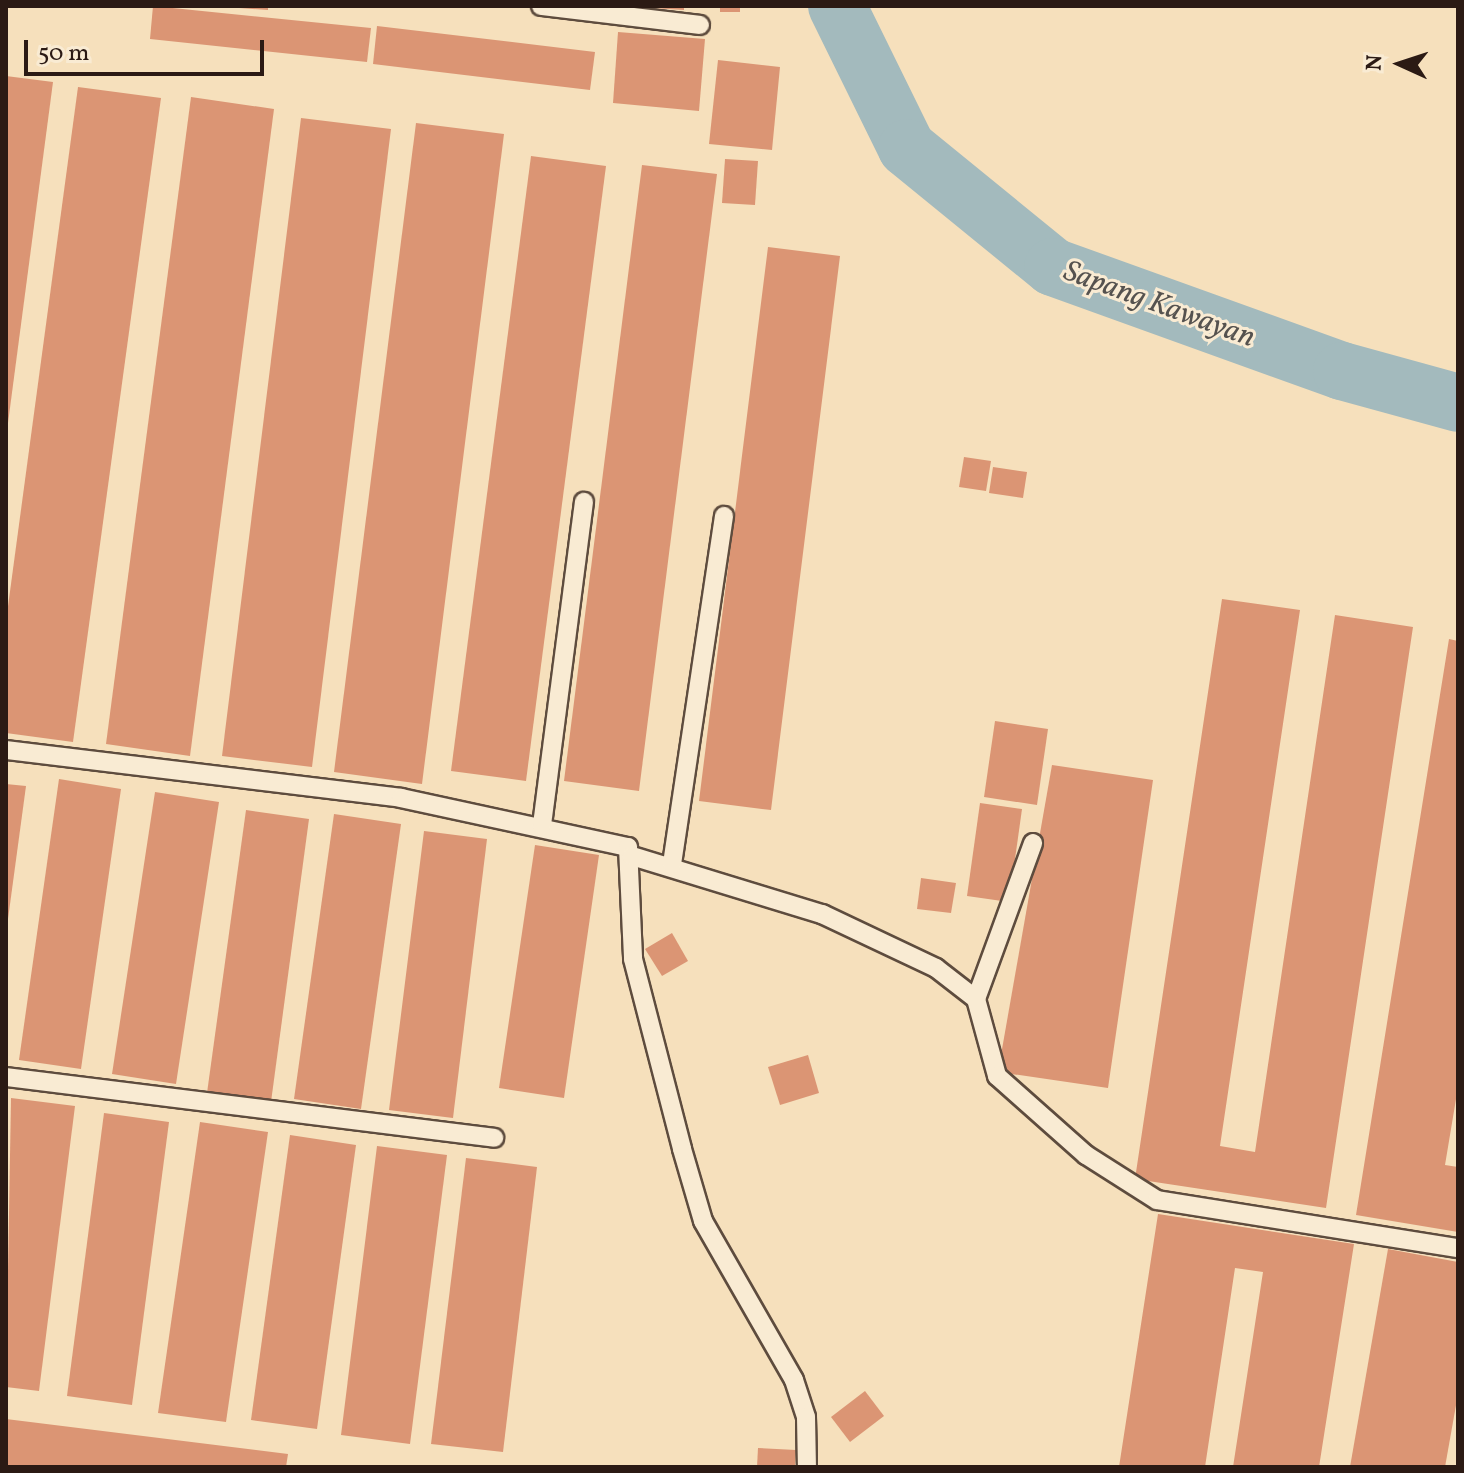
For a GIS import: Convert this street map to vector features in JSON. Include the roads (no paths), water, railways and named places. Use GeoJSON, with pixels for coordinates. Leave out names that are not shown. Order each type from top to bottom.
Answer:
{"type":"FeatureCollection","features":[{"type":"Feature","properties":{"kind":"lane"},"geometry":{"type":"LineString","coordinates":[[541,6],[700,25]]}},
{"type":"Feature","properties":{"kind":"lane"},"geometry":{"type":"LineString","coordinates":[[542,825],[584,502]]}},
{"type":"Feature","properties":{"kind":"lane"},"geometry":{"type":"LineString","coordinates":[[672,864],[724,516]]}},
{"type":"Feature","properties":{"kind":"lane"},"geometry":{"type":"LineString","coordinates":[[6,750],[401,798],[620,841],[632,856],[633,959],[703,1221],[794,1380],[806,1417],[807,1467]]}},
{"type":"Feature","properties":{"kind":"lane"},"geometry":{"type":"LineString","coordinates":[[1033,843],[976,999],[997,1076],[1086,1155],[1157,1200],[1458,1248]]}},
{"type":"Feature","properties":{"kind":"lane"},"geometry":{"type":"LineString","coordinates":[[632,856],[672,864],[898,946],[976,999]]}},
{"type":"Feature","properties":{"kind":"lane"},"geometry":{"type":"LineString","coordinates":[[6,1077],[494,1138]]}},
{"type":"Feature","properties":{"kind":"waterway","name":"Sapang Kawayan"},"geometry":{"type":"LineString","coordinates":[[837,6],[907,148],[1053,267],[1342,371],[1458,403]]}}]}
